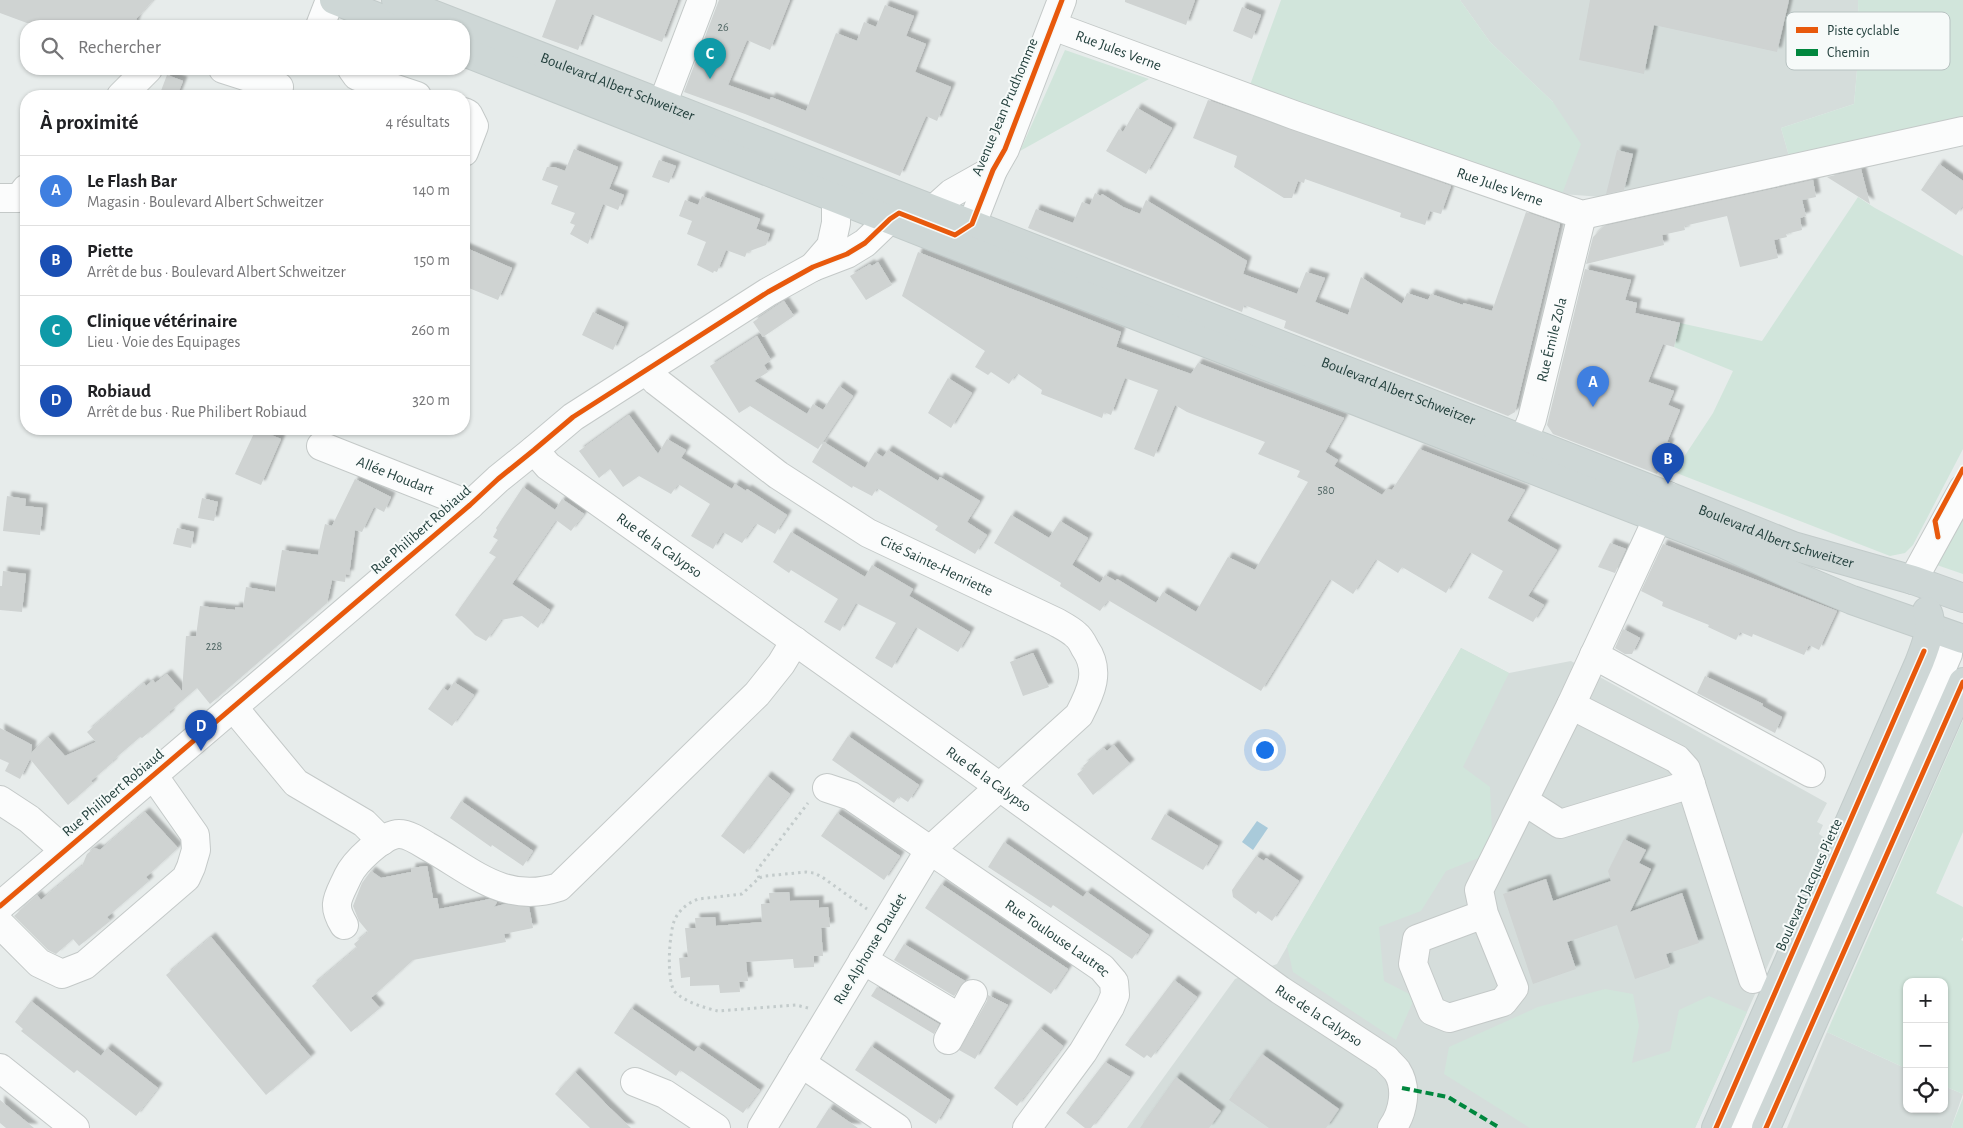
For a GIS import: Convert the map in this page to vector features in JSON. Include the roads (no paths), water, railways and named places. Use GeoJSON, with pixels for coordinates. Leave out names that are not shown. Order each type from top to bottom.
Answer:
{"type":"FeatureCollection","features":[{"type":"Feature","properties":{"kind":"main road"},"geometry":{"type":"LineString","coordinates":[[334,0],[385,20]]}},
{"type":"Feature","properties":{"kind":"main road","name":"Boulevard Albert Schweitzer"},"geometry":{"type":"LineString","coordinates":[[396,0],[441,20]]}},
{"type":"Feature","properties":{"kind":"main road","name":"Boulevard Albert Schweitzer"},"geometry":{"type":"LineString","coordinates":[[470,33],[658,116]]}},
{"type":"Feature","properties":{"kind":"main road","name":"Boulevard Albert Schweitzer"},"geometry":{"type":"LineString","coordinates":[[470,54],[658,116],[840,186],[934,210],[972,224],[1519,452]]}},
{"type":"Feature","properties":{"kind":"main road","name":"Boulevard Albert Schweitzer"},"geometry":{"type":"LineString","coordinates":[[840,186],[889,212],[1663,507],[1793,546],[1921,603],[1956,647]]}},
{"type":"Feature","properties":{"kind":"main road","name":"Boulevard Albert Schweitzer"},"geometry":{"type":"LineString","coordinates":[[1663,507],[1752,556],[1779,560],[1921,603],[1963,598]]}},
{"type":"Feature","properties":{"kind":"main road"},"geometry":{"type":"LineString","coordinates":[[1921,603],[1963,615]]}},
{"type":"Feature","properties":{"kind":"main road"},"geometry":{"type":"LineString","coordinates":[[1921,603],[1938,618],[1963,625]]}},
{"type":"Feature","properties":{"kind":"main road","name":"Boulevard Jacques Piette"},"geometry":{"type":"LineString","coordinates":[[1716,1128],[1924,651],[1921,603]]}},
{"type":"Feature","properties":{"kind":"main road"},"geometry":{"type":"LineString","coordinates":[[1766,1128],[1963,682]]}},
{"type":"Feature","properties":{"kind":"street"},"geometry":{"type":"LineString","coordinates":[[322,20],[330,0]]}},
{"type":"Feature","properties":{"kind":"street"},"geometry":{"type":"LineString","coordinates":[[658,116],[702,0]]}},
{"type":"Feature","properties":{"kind":"street","name":"Avenue Jean Prudhomme"},"geometry":{"type":"LineString","coordinates":[[972,224],[992,170],[1005,149],[1062,0]]}},
{"type":"Feature","properties":{"kind":"street","name":"Rue Jules Verne"},"geometry":{"type":"LineString","coordinates":[[1053,26],[1294,115],[1582,215]]}},
{"type":"Feature","properties":{"kind":"street"},"geometry":{"type":"LineString","coordinates":[[127,90],[142,75]]}},
{"type":"Feature","properties":{"kind":"street"},"geometry":{"type":"LineString","coordinates":[[246,75],[280,84]]}},
{"type":"Feature","properties":{"kind":"street"},"geometry":{"type":"LineString","coordinates":[[356,75],[399,90]]}},
{"type":"Feature","properties":{"kind":"street"},"geometry":{"type":"LineString","coordinates":[[470,118],[474,126],[470,136]]}},
{"type":"Feature","properties":{"kind":"street"},"geometry":{"type":"LineString","coordinates":[[1582,215],[1963,131]]}},
{"type":"Feature","properties":{"kind":"street","name":"Avenue Jean Prudhomme"},"geometry":{"type":"LineString","coordinates":[[934,210],[952,193],[992,170]]}},
{"type":"Feature","properties":{"kind":"street","name":"Rue Philibert Robiaud"},"geometry":{"type":"LineString","coordinates":[[813,267],[831,246],[836,224],[840,186]]}},
{"type":"Feature","properties":{"kind":"street"},"geometry":{"type":"LineString","coordinates":[[0,198],[20,197]]}},
{"type":"Feature","properties":{"kind":"street"},"geometry":{"type":"LineString","coordinates":[[889,212],[923,219],[934,210]]}},
{"type":"Feature","properties":{"kind":"street"},"geometry":{"type":"LineString","coordinates":[[889,212],[899,213],[955,235],[972,224]]}},
{"type":"Feature","properties":{"kind":"street","name":"Rue Philibert Robiaud"},"geometry":{"type":"LineString","coordinates":[[0,906],[470,505],[498,479],[573,417],[768,292],[813,267],[847,254],[865,243],[889,212]]}},
{"type":"Feature","properties":{"kind":"street","name":"Rue Émile Zola"},"geometry":{"type":"LineString","coordinates":[[1519,452],[1532,418],[1582,215]]}},
{"type":"Feature","properties":{"kind":"street","name":"Cité Sainte-Henriette"},"geometry":{"type":"LineString","coordinates":[[646,370],[656,381],[778,475],[868,533],[1056,622],[1077,635],[1088,652],[1093,666],[1094,680],[1089,696],[1079,714],[1037,755],[998,786]]}},
{"type":"Feature","properties":{"kind":"street","name":"Allée Houdart"},"geometry":{"type":"LineString","coordinates":[[321,446],[470,505]]}},
{"type":"Feature","properties":{"kind":"street","name":"Rue de la Calypso"},"geometry":{"type":"LineString","coordinates":[[534,450],[548,466],[998,786],[1280,990],[1386,1060],[1398,1072],[1403,1103],[1398,1120],[1392,1128]]}},
{"type":"Feature","properties":{"kind":"street"},"geometry":{"type":"LineString","coordinates":[[1921,603],[1963,489]]}},
{"type":"Feature","properties":{"kind":"street"},"geometry":{"type":"LineString","coordinates":[[1484,914],[1478,890],[1572,705],[1663,507]]}},
{"type":"Feature","properties":{"kind":"street"},"geometry":{"type":"LineString","coordinates":[[344,925],[338,916],[336,904],[352,869],[360,859],[382,841],[389,836],[400,834],[413,838],[473,876],[500,888],[523,893],[544,892],[559,887],[757,694],[781,664],[795,642]]}},
{"type":"Feature","properties":{"kind":"street"},"geometry":{"type":"LineString","coordinates":[[1741,1128],[1956,647]]}},
{"type":"Feature","properties":{"kind":"street"},"geometry":{"type":"LineString","coordinates":[[1594,655],[1811,773]]}},
{"type":"Feature","properties":{"kind":"street"},"geometry":{"type":"LineString","coordinates":[[1572,705],[1677,759],[1686,769],[1753,979]]}},
{"type":"Feature","properties":{"kind":"street"},"geometry":{"type":"LineString","coordinates":[[233,707],[296,782],[364,822],[382,841]]}},
{"type":"Feature","properties":{"kind":"street"},"geometry":{"type":"LineString","coordinates":[[0,924],[39,963],[62,974],[86,965],[186,878],[196,850],[195,835],[153,775]]}},
{"type":"Feature","properties":{"kind":"street"},"geometry":{"type":"LineString","coordinates":[[1524,801],[1560,824],[1691,784]]}},
{"type":"Feature","properties":{"kind":"street","name":"Rue Alphonse Daudet"},"geometry":{"type":"LineString","coordinates":[[762,1128],[929,851],[998,786]]}},
{"type":"Feature","properties":{"kind":"street","name":"Rue Toulouse Lautrec"},"geometry":{"type":"LineString","coordinates":[[827,788],[851,796],[1102,968],[1114,982],[1114,995],[1110,1007],[1083,1052],[1026,1128]]}},
{"type":"Feature","properties":{"kind":"street"},"geometry":{"type":"LineString","coordinates":[[0,800],[29,819],[64,850]]}},
{"type":"Feature","properties":{"kind":"street"},"geometry":{"type":"LineString","coordinates":[[863,960],[954,1029],[973,994]]}},
{"type":"Feature","properties":{"kind":"street"},"geometry":{"type":"LineString","coordinates":[[801,1063],[896,1128]]}},
{"type":"Feature","properties":{"kind":"street"},"geometry":{"type":"LineString","coordinates":[[0,1068],[75,1128]]}},
{"type":"Feature","properties":{"kind":"street"},"geometry":{"type":"LineString","coordinates":[[635,1082],[665,1094],[716,1128]]}},
{"type":"Feature","properties":{"kind":"water"},"geometry":{"type":"Polygon","coordinates":[[[1257,821],[1268,828],[1253,850],[1242,842],[1257,821]]]}},
{"type":"Feature","properties":{"kind":"place","name":"Clinique vétérinaire"},"geometry":{"type":"Point","coordinates":[710,79]}},
{"type":"Feature","properties":{"kind":"place","name":"Le Flash Bar"},"geometry":{"type":"Point","coordinates":[1593,407]}},
{"type":"Feature","properties":{"kind":"place","name":"Piette"},"geometry":{"type":"Point","coordinates":[1668,484]}},
{"type":"Feature","properties":{"kind":"place","name":"Robiaud"},"geometry":{"type":"Point","coordinates":[201,751]}}]}
